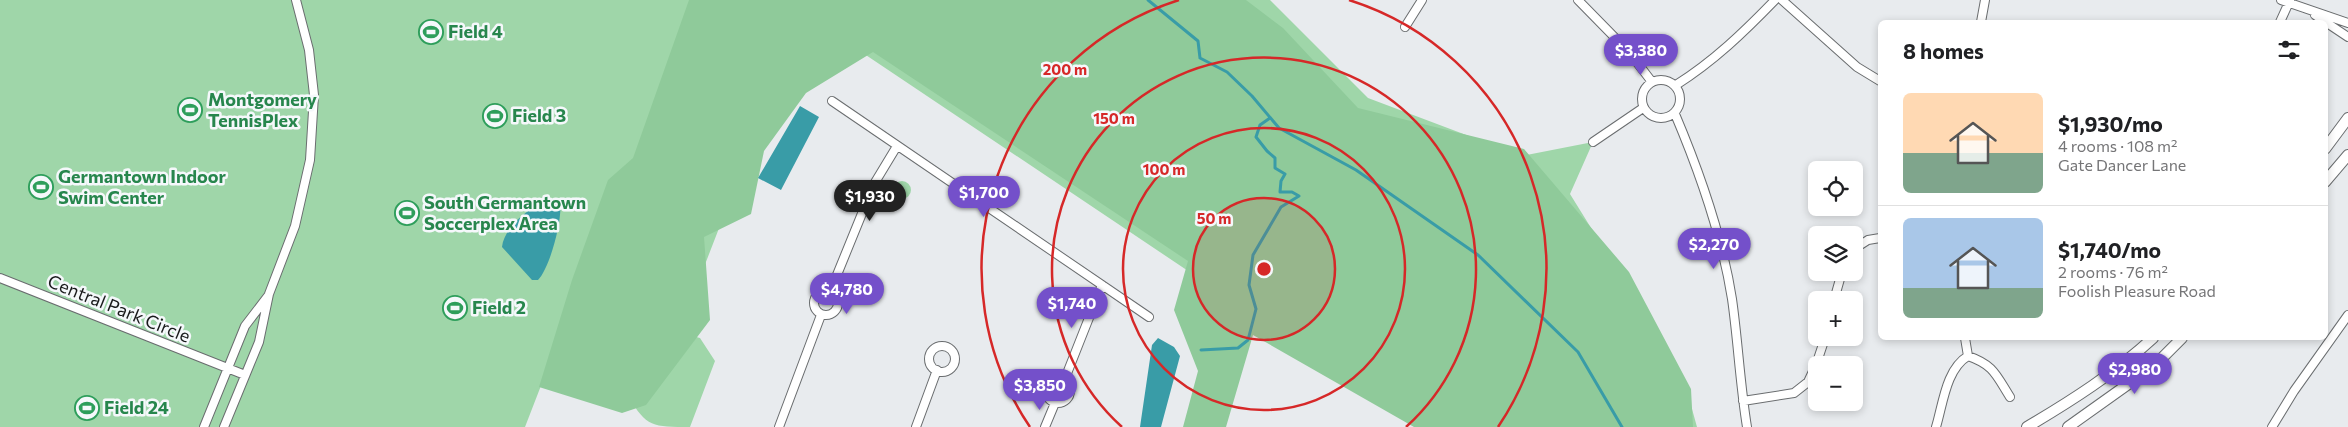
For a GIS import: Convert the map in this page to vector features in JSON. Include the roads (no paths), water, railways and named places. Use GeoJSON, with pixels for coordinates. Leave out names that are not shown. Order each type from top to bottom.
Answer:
{"type":"FeatureCollection","features":[{"type":"Feature","properties":{"kind":"main road"},"geometry":{"type":"LineString","coordinates":[[2328,145],[2348,118]]}},
{"type":"Feature","properties":{"kind":"main road"},"geometry":{"type":"LineString","coordinates":[[2328,178],[2348,155]]}},
{"type":"Feature","properties":{"kind":"main road"},"geometry":{"type":"LineString","coordinates":[[2027,427],[2071,401],[2133,356],[2151,340]]}},
{"type":"Feature","properties":{"kind":"main road"},"geometry":{"type":"LineString","coordinates":[[2068,427],[2155,365],[2180,340]]}},
{"type":"Feature","properties":{"kind":"street"},"geometry":{"type":"LineString","coordinates":[[224,427],[259,342],[269,294],[295,226],[303,195],[313,131],[314,95],[309,50],[296,0]]}},
{"type":"Feature","properties":{"kind":"street"},"geometry":{"type":"LineString","coordinates":[[1405,27],[1422,0]]}},
{"type":"Feature","properties":{"kind":"street"},"geometry":{"type":"LineString","coordinates":[[1578,0],[1629,52],[1652,82]]}},
{"type":"Feature","properties":{"kind":"street"},"geometry":{"type":"LineString","coordinates":[[1676,85],[1711,62],[1775,0]]}},
{"type":"Feature","properties":{"kind":"street"},"geometry":{"type":"LineString","coordinates":[[1782,0],[1857,67],[1878,81]]}},
{"type":"Feature","properties":{"kind":"street"},"geometry":{"type":"LineString","coordinates":[[1981,20],[1985,0]]}},
{"type":"Feature","properties":{"kind":"street"},"geometry":{"type":"LineString","coordinates":[[2281,0],[2290,1],[2348,23]]}},
{"type":"Feature","properties":{"kind":"street"},"geometry":{"type":"LineString","coordinates":[[2281,20],[2290,1]]}},
{"type":"Feature","properties":{"kind":"street"},"geometry":{"type":"LineString","coordinates":[[2290,1],[2324,20]]}},
{"type":"Feature","properties":{"kind":"street"},"geometry":{"type":"LineString","coordinates":[[2328,23],[2348,37]]}},
{"type":"Feature","properties":{"kind":"street"},"geometry":{"type":"LineString","coordinates":[[1664,79],[1676,85],[1681,94],[1680,105],[1675,114],[1666,118],[1659,118],[1650,115],[1643,108],[1642,95],[1646,86],[1656,80],[1664,79]]}},
{"type":"Feature","properties":{"kind":"street"},"geometry":{"type":"LineString","coordinates":[[832,101],[1149,317]]}},
{"type":"Feature","properties":{"kind":"street"},"geometry":{"type":"LineString","coordinates":[[1593,142],[1643,108]]}},
{"type":"Feature","properties":{"kind":"street"},"geometry":{"type":"LineString","coordinates":[[1675,114],[1701,180],[1721,245],[1732,298],[1747,427]]}},
{"type":"Feature","properties":{"kind":"street"},"geometry":{"type":"LineString","coordinates":[[830,292],[874,184],[897,146]]}},
{"type":"Feature","properties":{"kind":"street"},"geometry":{"type":"LineString","coordinates":[[1863,243],[1868,240],[1878,238]]}},
{"type":"Feature","properties":{"kind":"street","name":"Central Park Circle"},"geometry":{"type":"LineString","coordinates":[[0,278],[245,375]]}},
{"type":"Feature","properties":{"kind":"street"},"geometry":{"type":"LineString","coordinates":[[1064,381],[1102,285]]}},
{"type":"Feature","properties":{"kind":"street"},"geometry":{"type":"LineString","coordinates":[[823,291],[830,292],[839,301],[837,310],[830,315],[821,315],[814,307],[815,297],[823,291]]}},
{"type":"Feature","properties":{"kind":"street"},"geometry":{"type":"LineString","coordinates":[[204,427],[245,326],[269,294]]}},
{"type":"Feature","properties":{"kind":"street"},"geometry":{"type":"LineString","coordinates":[[779,427],[821,315]]}},
{"type":"Feature","properties":{"kind":"street"},"geometry":{"type":"LineString","coordinates":[[2272,427],[2294,391],[2348,315]]}},
{"type":"Feature","properties":{"kind":"street"},"geometry":{"type":"LineString","coordinates":[[1965,340],[1968,356]]}},
{"type":"Feature","properties":{"kind":"street"},"geometry":{"type":"LineString","coordinates":[[1936,427],[1953,370],[1960,360],[1968,356],[1983,361],[1991,368],[2010,397]]}},
{"type":"Feature","properties":{"kind":"street"},"geometry":{"type":"LineString","coordinates":[[916,427],[937,370]]}},
{"type":"Feature","properties":{"kind":"street"},"geometry":{"type":"LineString","coordinates":[[1053,380],[1064,381],[1068,385],[1069,395],[1063,402],[1055,403],[1047,396],[1047,386],[1053,380]]}},
{"type":"Feature","properties":{"kind":"street"},"geometry":{"type":"LineString","coordinates":[[1743,400],[1794,393],[1808,382]]}},
{"type":"Feature","properties":{"kind":"street"},"geometry":{"type":"LineString","coordinates":[[1045,427],[1055,403]]}},
{"type":"Feature","properties":{"kind":"water"},"geometry":{"type":"Polygon","coordinates":[[[800,106],[819,117],[781,190],[758,178],[800,106]]]}},
{"type":"Feature","properties":{"kind":"water"},"geometry":{"type":"Polygon","coordinates":[[[553,199],[560,202],[560,219],[555,242],[543,274],[538,280],[532,280],[502,247],[504,239],[508,231],[521,217],[537,206],[553,199]]]}},
{"type":"Feature","properties":{"kind":"water"},"geometry":{"type":"Polygon","coordinates":[[[1158,338],[1174,347],[1180,356],[1161,427],[1140,427],[1152,345],[1158,338]]]}},
{"type":"Feature","properties":{"kind":"waterway"},"geometry":{"type":"LineString","coordinates":[[1148,0],[1198,41],[1200,58],[1227,72],[1252,96],[1279,128],[1356,170],[1478,255],[1578,352],[1622,427]]}},
{"type":"Feature","properties":{"kind":"waterway"},"geometry":{"type":"LineString","coordinates":[[1201,350],[1238,348],[1248,340],[1256,309],[1249,285],[1253,255],[1281,207],[1299,196],[1292,192],[1280,192],[1281,181],[1285,174],[1275,168],[1275,158],[1256,137],[1260,125],[1270,118]]}},
{"type":"Feature","properties":{"kind":"place","name":"Field 4"},"geometry":{"type":"Point","coordinates":[431,32]}},
{"type":"Feature","properties":{"kind":"place","name":"Montgomery TennisPlex"},"geometry":{"type":"Point","coordinates":[190,110]}},
{"type":"Feature","properties":{"kind":"place","name":"Field 3"},"geometry":{"type":"Point","coordinates":[495,116]}},
{"type":"Feature","properties":{"kind":"place","name":"Germantown Indoor Swim Center"},"geometry":{"type":"Point","coordinates":[41,187]}},
{"type":"Feature","properties":{"kind":"place","name":"South Germantown Soccerplex Area"},"geometry":{"type":"Point","coordinates":[407,213]}},
{"type":"Feature","properties":{"kind":"place","name":"Field 2"},"geometry":{"type":"Point","coordinates":[455,308]}},
{"type":"Feature","properties":{"kind":"place","name":"Field 24"},"geometry":{"type":"Point","coordinates":[87,408]}}]}
